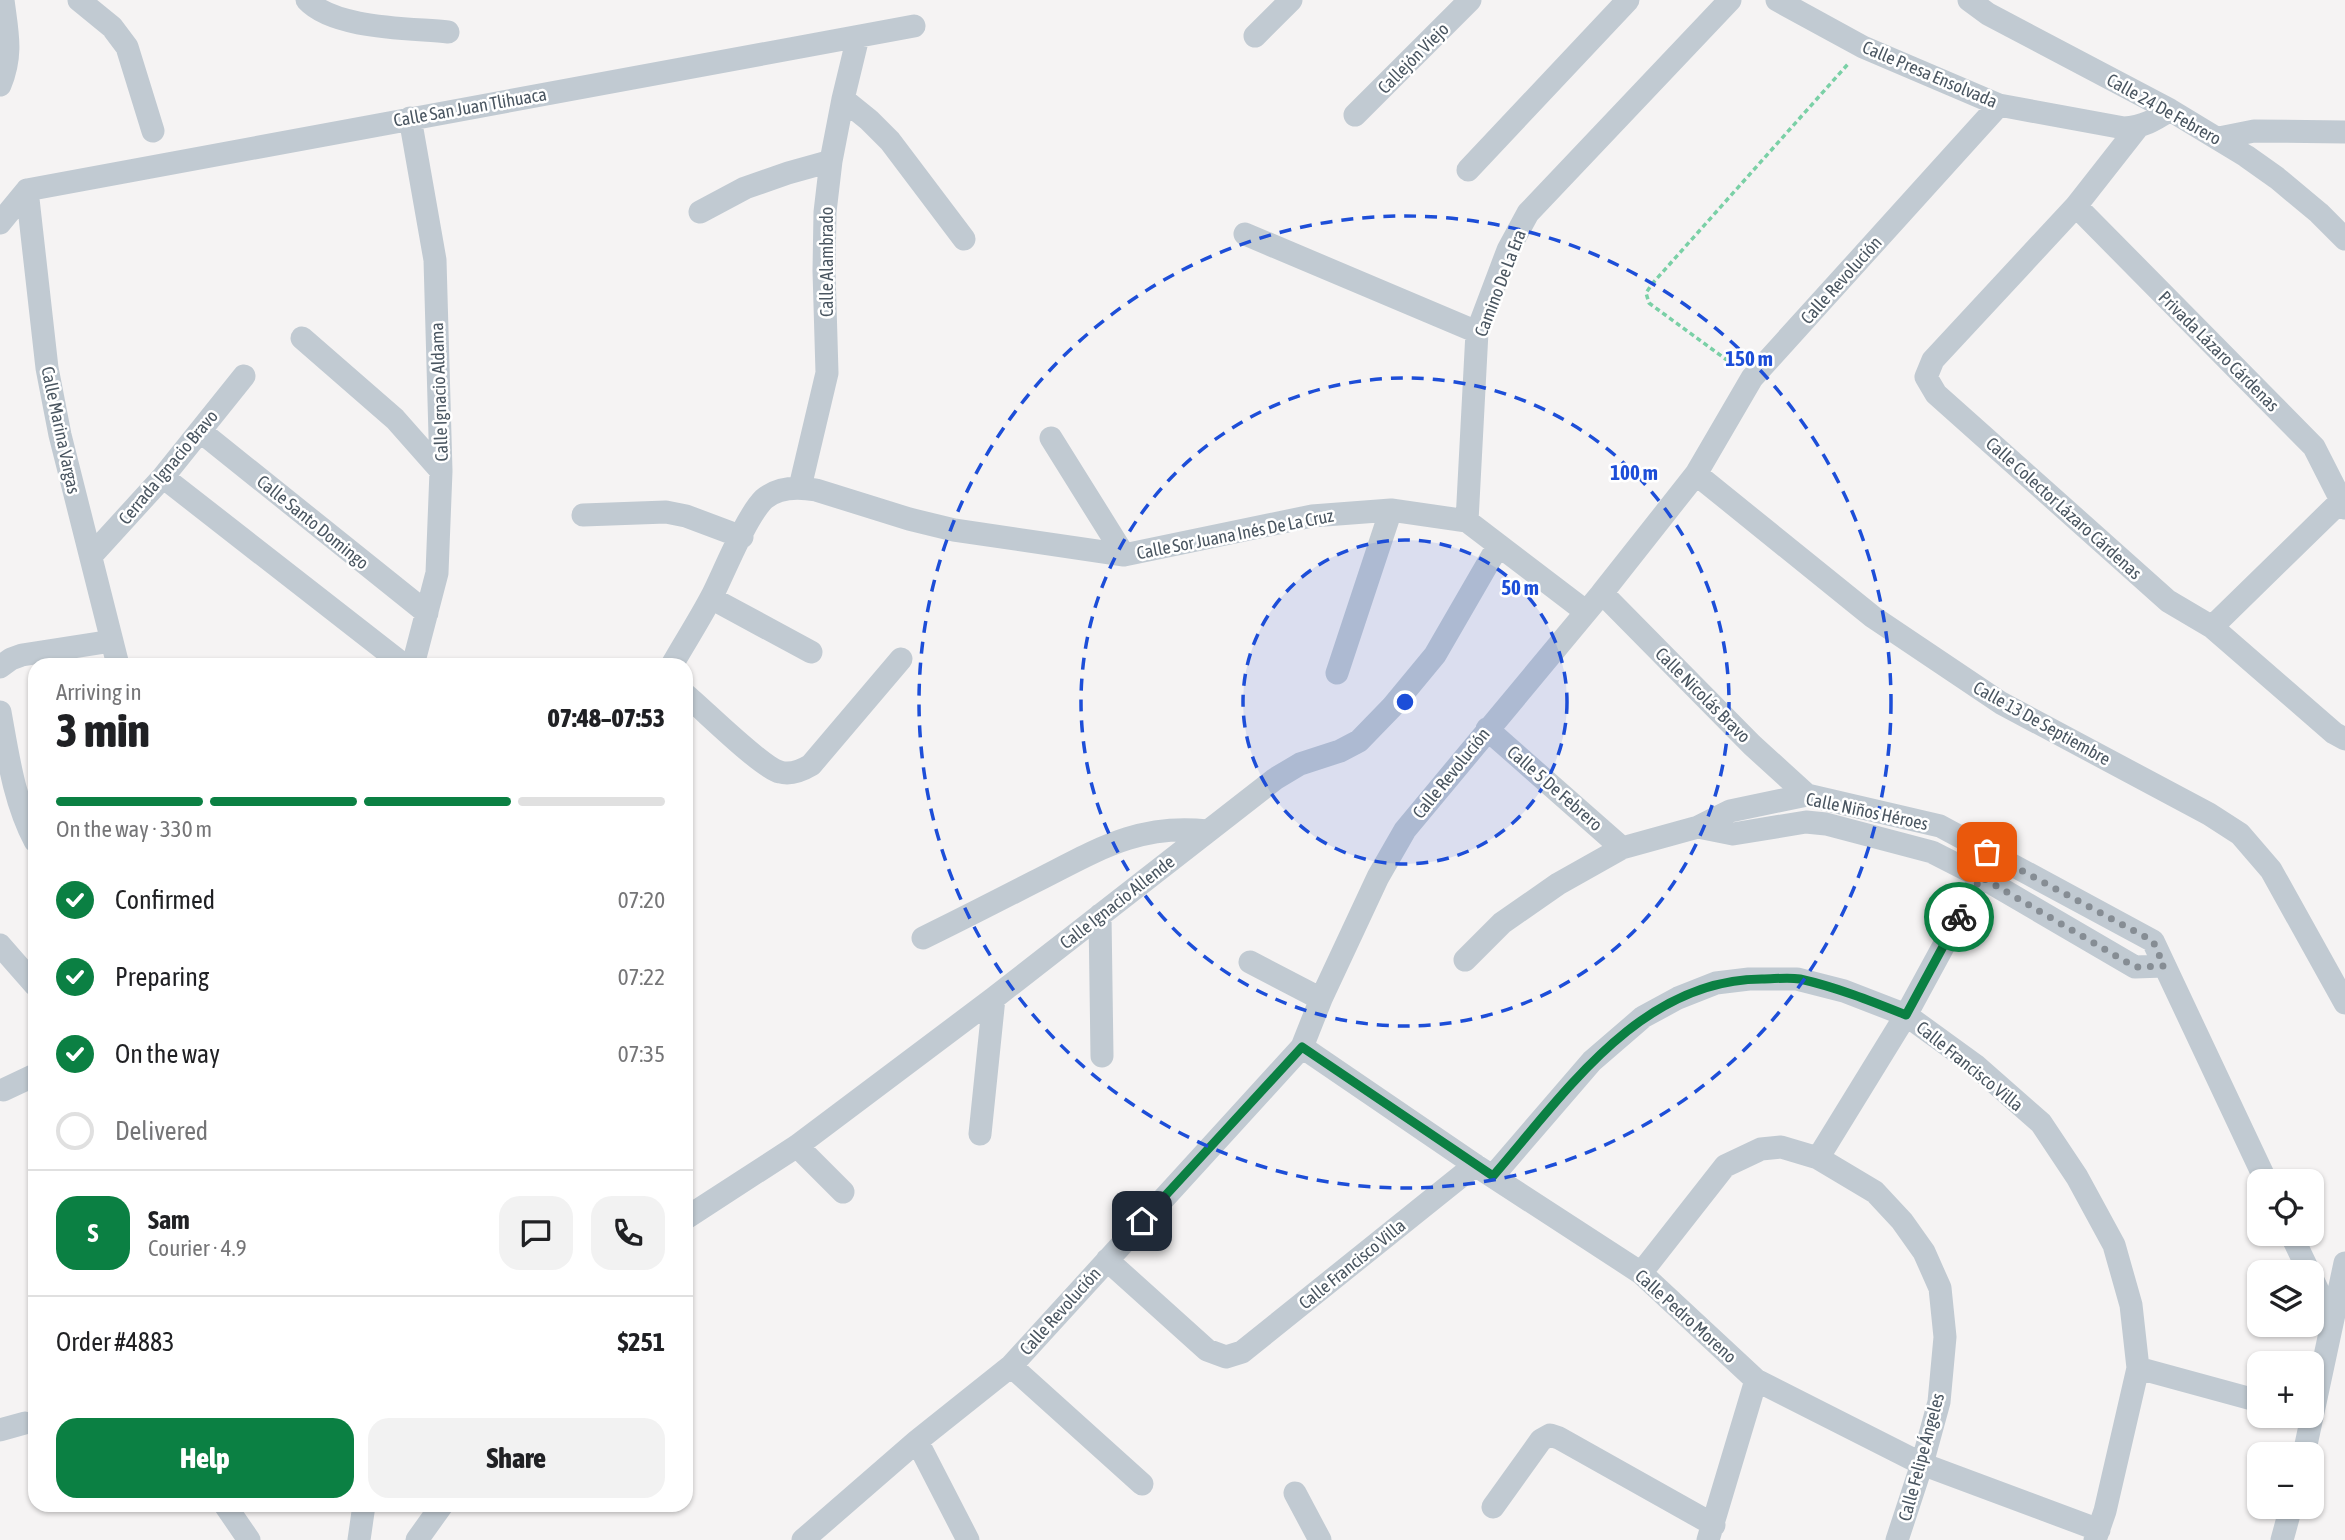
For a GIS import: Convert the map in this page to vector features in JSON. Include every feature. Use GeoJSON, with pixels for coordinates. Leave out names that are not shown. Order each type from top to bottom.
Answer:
{"type":"FeatureCollection","features":[{"type":"Feature","properties":{"kind":"street"},"geometry":{"type":"LineString","coordinates":[[0,86],[7,69],[10,46],[3,0]]}},
{"type":"Feature","properties":{"kind":"street"},"geometry":{"type":"LineString","coordinates":[[79,0],[112,27],[127,47],[153,131]]}},
{"type":"Feature","properties":{"kind":"street"},"geometry":{"type":"LineString","coordinates":[[307,0],[323,13],[344,21],[448,32]]}},
{"type":"Feature","properties":{"kind":"street"},"geometry":{"type":"LineString","coordinates":[[1255,36],[1291,0]]}},
{"type":"Feature","properties":{"kind":"street","name":"Callejón Viejo"},"geometry":{"type":"LineString","coordinates":[[1355,115],[1470,0]]}},
{"type":"Feature","properties":{"kind":"street"},"geometry":{"type":"LineString","coordinates":[[1468,170],[1628,0]]}},
{"type":"Feature","properties":{"kind":"street","name":"Camino De La Era"},"geometry":{"type":"LineString","coordinates":[[1467,521],[1477,332],[1508,250],[1528,213],[1730,0]]}},
{"type":"Feature","properties":{"kind":"street","name":"Calle Presa Ensolvada"},"geometry":{"type":"LineString","coordinates":[[1777,0],[1863,47],[1999,105],[2113,127],[2138,127]]}},
{"type":"Feature","properties":{"kind":"street","name":"Calle 24 De Febrero"},"geometry":{"type":"LineString","coordinates":[[1969,0],[1993,7],[2219,138],[2277,178],[2345,239]]}},
{"type":"Feature","properties":{"kind":"street","name":"Calle San Juan Tlihuaca"},"geometry":{"type":"LineString","coordinates":[[27,190],[914,26]]}},
{"type":"Feature","properties":{"kind":"street","name":"Calle Alambrado"},"geometry":{"type":"LineString","coordinates":[[800,488],[827,373],[825,212],[842,99],[858,37]]}},
{"type":"Feature","properties":{"kind":"street"},"geometry":{"type":"LineString","coordinates":[[842,99],[890,141],[964,239]]}},
{"type":"Feature","properties":{"kind":"street","name":"Calle Revolución"},"geometry":{"type":"LineString","coordinates":[[803,1540],[917,1441],[1011,1366],[1302,1047],[1321,999],[1378,877],[1405,830],[1602,593],[1696,474],[1752,378],[1999,105]]}},
{"type":"Feature","properties":{"kind":"street"},"geometry":{"type":"LineString","coordinates":[[2076,205],[2138,127],[2156,120],[2170,110]]}},
{"type":"Feature","properties":{"kind":"street","name":"Calle Ignacio Aldama"},"geometry":{"type":"LineString","coordinates":[[410,118],[435,260],[441,471],[437,573],[415,658]]}},
{"type":"Feature","properties":{"kind":"street"},"geometry":{"type":"LineString","coordinates":[[2219,138],[2254,131],[2345,132]]}},
{"type":"Feature","properties":{"kind":"street"},"geometry":{"type":"LineString","coordinates":[[700,212],[745,188],[831,161]]}},
{"type":"Feature","properties":{"kind":"street"},"geometry":{"type":"LineString","coordinates":[[0,223],[27,190]]}},
{"type":"Feature","properties":{"kind":"street","name":"Calle Marina Vargas"},"geometry":{"type":"LineString","coordinates":[[27,190],[47,368],[60,435],[116,658]]}},
{"type":"Feature","properties":{"kind":"street","name":"Calle Colector Lázaro Cárdenas"},"geometry":{"type":"LineString","coordinates":[[2076,205],[1933,360],[1926,377],[1936,394],[2168,601],[2211,627]]}},
{"type":"Feature","properties":{"kind":"street","name":"Privada Lázaro Cárdenas"},"geometry":{"type":"LineString","coordinates":[[2076,205],[2314,447],[2343,504]]}},
{"type":"Feature","properties":{"kind":"street"},"geometry":{"type":"LineString","coordinates":[[1245,233],[1477,332]]}},
{"type":"Feature","properties":{"kind":"street"},"geometry":{"type":"LineString","coordinates":[[302,338],[395,419],[441,471]]}},
{"type":"Feature","properties":{"kind":"street","name":"Cerrada Ignacio Bravo"},"geometry":{"type":"LineString","coordinates":[[91,556],[163,477],[244,376]]}},
{"type":"Feature","properties":{"kind":"street","name":"Calle Santo Domingo"},"geometry":{"type":"LineString","coordinates":[[200,431],[427,613]]}},
{"type":"Feature","properties":{"kind":"street"},"geometry":{"type":"LineString","coordinates":[[1051,438],[1124,555]]}},
{"type":"Feature","properties":{"kind":"street","name":"Calle 13 De Septiembre"},"geometry":{"type":"LineString","coordinates":[[1696,474],[1873,617],[2001,703],[2209,814],[2240,834],[2271,870],[2345,1003]]}},
{"type":"Feature","properties":{"kind":"street"},"geometry":{"type":"LineString","coordinates":[[163,477],[395,658]]}},
{"type":"Feature","properties":{"kind":"street"},"geometry":{"type":"LineString","coordinates":[[676,658],[711,598],[752,514],[766,498],[781,490],[800,488]]}},
{"type":"Feature","properties":{"kind":"street","name":"Calle Sor Juana Inés De La Cruz"},"geometry":{"type":"LineString","coordinates":[[800,488],[816,490],[954,530],[1124,555],[1312,516],[1391,510],[1467,521]]}},
{"type":"Feature","properties":{"kind":"street"},"geometry":{"type":"LineString","coordinates":[[2343,504],[2211,627],[2334,733],[2345,739]]}},
{"type":"Feature","properties":{"kind":"street"},"geometry":{"type":"LineString","coordinates":[[1337,673],[1391,510]]}},
{"type":"Feature","properties":{"kind":"street"},"geometry":{"type":"LineString","coordinates":[[583,515],[666,512],[686,516],[741,537]]}},
{"type":"Feature","properties":{"kind":"street"},"geometry":{"type":"LineString","coordinates":[[1467,521],[1585,611]]}},
{"type":"Feature","properties":{"kind":"street","name":"Calle Ignacio Allende"},"geometry":{"type":"LineString","coordinates":[[693,1214],[797,1146],[994,998],[1275,779],[1300,764],[1340,751],[1359,741],[1392,707],[1435,655],[1498,546]]}},
{"type":"Feature","properties":{"kind":"street","name":"Calle Nicolás Bravo"},"geometry":{"type":"LineString","coordinates":[[1602,593],[1752,745],[1807,794]]}},
{"type":"Feature","properties":{"kind":"street"},"geometry":{"type":"LineString","coordinates":[[711,598],[811,652]]}},
{"type":"Feature","properties":{"kind":"street"},"geometry":{"type":"LineString","coordinates":[[0,667],[22,655],[112,641]]}},
{"type":"Feature","properties":{"kind":"street"},"geometry":{"type":"LineString","coordinates":[[693,701],[769,768],[779,772],[800,772],[811,765],[901,659]]}},
{"type":"Feature","properties":{"kind":"street"},"geometry":{"type":"LineString","coordinates":[[0,712],[10,771],[28,828]]}},
{"type":"Feature","properties":{"kind":"street","name":"Calle 5 De Febrero"},"geometry":{"type":"LineString","coordinates":[[1487,729],[1622,848]]}},
{"type":"Feature","properties":{"kind":"street","name":"Calle Niños Héroes"},"geometry":{"type":"LineString","coordinates":[[1465,960],[1502,923],[1558,884],[1622,848],[1698,827],[1730,811],[1807,794],[1940,827],[2153,941],[2260,1169]]}},
{"type":"Feature","properties":{"kind":"street","name":"Calle Niños Héroes"},"geometry":{"type":"LineString","coordinates":[[1698,827],[1732,834],[1791,823],[1826,824],[1932,852],[1981,877],[2135,967],[2164,966]]}},
{"type":"Feature","properties":{"kind":"street"},"geometry":{"type":"LineString","coordinates":[[923,938],[1110,844],[1150,832],[1181,828],[1207,831]]}},
{"type":"Feature","properties":{"kind":"street"},"geometry":{"type":"LineString","coordinates":[[1818,1158],[1906,1015],[1981,877]]}},
{"type":"Feature","properties":{"kind":"street"},"geometry":{"type":"LineString","coordinates":[[1100,915],[1102,1056]]}},
{"type":"Feature","properties":{"kind":"street"},"geometry":{"type":"LineString","coordinates":[[0,945],[28,977]]}},
{"type":"Feature","properties":{"kind":"street"},"geometry":{"type":"LineString","coordinates":[[1250,962],[1321,999]]}},
{"type":"Feature","properties":{"kind":"street","name":"Calle Francisco Villa"},"geometry":{"type":"LineString","coordinates":[[1107,1260],[1207,1350],[1226,1357],[1242,1352],[1484,1171],[1592,1061],[1643,1017],[1678,998],[1716,983],[1749,979],[1797,979],[1844,991],[1906,1015],[1975,1065],[2040,1123],[2077,1177],[2114,1245],[2131,1305],[2138,1368],[2097,1535]]}},
{"type":"Feature","properties":{"kind":"street"},"geometry":{"type":"LineString","coordinates":[[980,1134],[994,998]]}},
{"type":"Feature","properties":{"kind":"street","name":"Calle Pedro Moreno"},"geometry":{"type":"LineString","coordinates":[[1302,1047],[1484,1171],[1641,1273],[1756,1380],[1922,1464],[2097,1535]]}},
{"type":"Feature","properties":{"kind":"street"},"geometry":{"type":"LineString","coordinates":[[3,1090],[28,1078]]}},
{"type":"Feature","properties":{"kind":"street"},"geometry":{"type":"LineString","coordinates":[[797,1146],[842,1192]]}},
{"type":"Feature","properties":{"kind":"street","name":"Calle Felipe Ángeles"},"geometry":{"type":"LineString","coordinates":[[1641,1273],[1725,1166],[1761,1149],[1782,1147],[1818,1158],[1875,1192],[1902,1221],[1924,1252],[1940,1288],[1945,1337],[1938,1402],[1922,1464],[1897,1540]]}},
{"type":"Feature","properties":{"kind":"street"},"geometry":{"type":"LineString","coordinates":[[2324,1361],[2345,1263]]}},
{"type":"Feature","properties":{"kind":"street"},"geometry":{"type":"LineString","coordinates":[[2324,1304],[2332,1321]]}},
{"type":"Feature","properties":{"kind":"street"},"geometry":{"type":"LineString","coordinates":[[1011,1366],[1142,1484]]}},
{"type":"Feature","properties":{"kind":"street"},"geometry":{"type":"LineString","coordinates":[[2138,1368],[2247,1398]]}},
{"type":"Feature","properties":{"kind":"street"},"geometry":{"type":"LineString","coordinates":[[1493,1507],[1541,1440],[1550,1435],[1711,1532],[1756,1380]]}},
{"type":"Feature","properties":{"kind":"street"},"geometry":{"type":"LineString","coordinates":[[0,1430],[25,1423]]}},
{"type":"Feature","properties":{"kind":"street"},"geometry":{"type":"LineString","coordinates":[[917,1441],[968,1540]]}},
{"type":"Feature","properties":{"kind":"street"},"geometry":{"type":"LineString","coordinates":[[1295,1493],[1320,1540]]}},
{"type":"Feature","properties":{"kind":"street"},"geometry":{"type":"LineString","coordinates":[[230,1512],[249,1540]]}},
{"type":"Feature","properties":{"kind":"street"},"geometry":{"type":"LineString","coordinates":[[359,1540],[364,1512]]}},
{"type":"Feature","properties":{"kind":"street"},"geometry":{"type":"LineString","coordinates":[[417,1540],[437,1512]]}},
{"type":"Feature","properties":{"kind":"street"},"geometry":{"type":"LineString","coordinates":[[2282,1540],[2288,1519]]}},
{"type":"Feature","properties":{"kind":"path"},"geometry":{"type":"LineString","coordinates":[[1752,378],[1648,303],[1646,293],[1863,47]]}},
{"type":"Feature","properties":{"kind":"way so far"},"geometry":{"type":"LineString","coordinates":[[1959,917],[1981,877],[2135,967],[2164,966],[2153,941],[1987,852]]}},
{"type":"Feature","properties":{"kind":"route"},"geometry":{"type":"LineString","coordinates":[[1142,1221],[1302,1047],[1493,1176],[1592,1061],[1643,1017],[1678,998],[1716,983],[1749,979],[1797,979],[1844,991],[1906,1015],[1959,917]]}}]}
